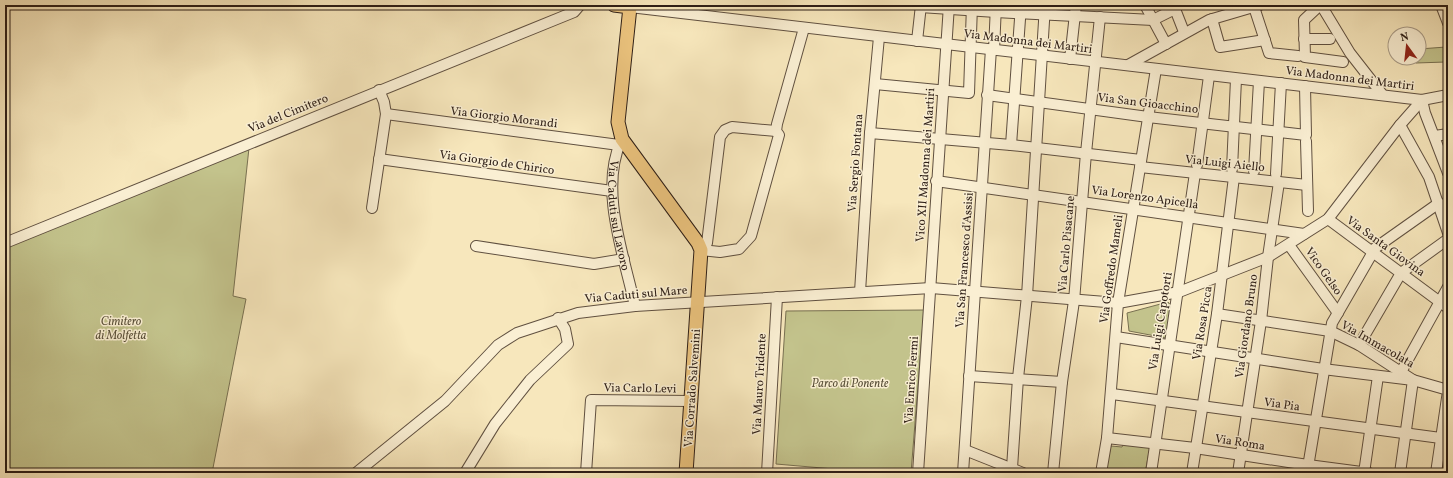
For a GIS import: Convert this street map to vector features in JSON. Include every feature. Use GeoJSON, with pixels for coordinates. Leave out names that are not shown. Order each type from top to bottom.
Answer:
{"type":"FeatureCollection","features":[{"type":"Feature","properties":{"kind":"main road"},"geometry":{"type":"LineString","coordinates":[[614,5],[631,6]]}},
{"type":"Feature","properties":{"kind":"main road","name":"Via Caduti sul Lavoro"},"geometry":{"type":"LineString","coordinates":[[620,142],[618,122],[631,6]]}},
{"type":"Feature","properties":{"kind":"main road"},"geometry":{"type":"LineString","coordinates":[[620,142],[698,243],[701,250]]}},
{"type":"Feature","properties":{"kind":"main road","name":"Via Corrado Salvemini"},"geometry":{"type":"LineString","coordinates":[[686,473],[701,250]]}},
{"type":"Feature","properties":{"kind":"street","name":"Via del Cimitero"},"geometry":{"type":"LineString","coordinates":[[5,243],[121,194],[185,171],[281,129],[574,12],[580,5]]}},
{"type":"Feature","properties":{"kind":"street"},"geometry":{"type":"LineString","coordinates":[[1070,58],[1076,5]]}},
{"type":"Feature","properties":{"kind":"street"},"geometry":{"type":"LineString","coordinates":[[1145,5],[1166,44]]}},
{"type":"Feature","properties":{"kind":"street"},"geometry":{"type":"LineString","coordinates":[[1343,62],[1305,57],[1304,20],[1320,5],[1350,53],[1382,94]]}},
{"type":"Feature","properties":{"kind":"street"},"geometry":{"type":"LineString","coordinates":[[1441,5],[1448,23]]}},
{"type":"Feature","properties":{"kind":"street","name":"Via Madonna dei Martiri"},"geometry":{"type":"LineString","coordinates":[[631,6],[666,8],[804,28],[1070,58],[1209,76],[1382,94],[1422,100],[1448,95]]}},
{"type":"Feature","properties":{"kind":"street"},"geometry":{"type":"LineString","coordinates":[[917,41],[920,6],[1044,10],[1075,16],[1153,20],[1175,9],[1184,32]]}},
{"type":"Feature","properties":{"kind":"street"},"geometry":{"type":"LineString","coordinates":[[1128,65],[1166,44],[1184,32],[1212,19],[1257,6],[1269,53],[1298,56]]}},
{"type":"Feature","properties":{"kind":"street","name":"Vico XII Madonna dei Martiri"},"geometry":{"type":"LineString","coordinates":[[931,288],[936,181],[949,7]]}},
{"type":"Feature","properties":{"kind":"street"},"geometry":{"type":"LineString","coordinates":[[875,84],[969,93],[972,8]]}},
{"type":"Feature","properties":{"kind":"street","name":"Via San Francesco d'Assisi"},"geometry":{"type":"LineString","coordinates":[[963,473],[987,95],[996,9]]}},
{"type":"Feature","properties":{"kind":"street"},"geometry":{"type":"LineString","coordinates":[[1012,145],[1021,9]]}},
{"type":"Feature","properties":{"kind":"street"},"geometry":{"type":"LineString","coordinates":[[1012,468],[1018,378],[1027,296],[1044,10]]}},
{"type":"Feature","properties":{"kind":"street","name":"Via Carlo Pisacane"},"geometry":{"type":"LineString","coordinates":[[1053,473],[1062,382],[1074,301],[1086,153],[1100,17]]}},
{"type":"Feature","properties":{"kind":"street"},"geometry":{"type":"LineString","coordinates":[[1212,19],[1220,47],[1265,40]]}},
{"type":"Feature","properties":{"kind":"street"},"geometry":{"type":"LineString","coordinates":[[701,250],[720,252],[739,249],[751,236],[778,135],[776,131],[804,28]]}},
{"type":"Feature","properties":{"kind":"street","name":"Via Sergio Fontana"},"geometry":{"type":"LineString","coordinates":[[860,292],[870,133],[879,37]]}},
{"type":"Feature","properties":{"kind":"street"},"geometry":{"type":"LineString","coordinates":[[1304,39],[1330,39]]}},
{"type":"Feature","properties":{"kind":"street","name":"Via Goffredo Mameli"},"geometry":{"type":"LineString","coordinates":[[1100,473],[1107,438],[1112,394],[1118,303],[1156,69]]}},
{"type":"Feature","properties":{"kind":"street","name":"Via Luigi Capotorti"},"geometry":{"type":"LineString","coordinates":[[1151,473],[1169,345],[1179,292],[1209,76]]}},
{"type":"Feature","properties":{"kind":"street","name":"Via Rosa Picca"},"geometry":{"type":"LineString","coordinates":[[1192,473],[1217,314],[1228,222],[1233,173],[1236,79]]}},
{"type":"Feature","properties":{"kind":"street"},"geometry":{"type":"LineString","coordinates":[[1254,171],[1259,81]]}},
{"type":"Feature","properties":{"kind":"street","name":"Via Giordano Bruno"},"geometry":{"type":"LineString","coordinates":[[1238,473],[1248,412],[1254,359],[1261,321],[1277,178],[1281,83]]}},
{"type":"Feature","properties":{"kind":"street"},"geometry":{"type":"LineString","coordinates":[[1305,86],[1308,211]]}},
{"type":"Feature","properties":{"kind":"street"},"geometry":{"type":"LineString","coordinates":[[372,208],[386,114],[384,102],[379,90]]}},
{"type":"Feature","properties":{"kind":"street","name":"Via San Gioacchino"},"geometry":{"type":"LineString","coordinates":[[987,95],[1148,117],[1278,131],[1306,138]]}},
{"type":"Feature","properties":{"kind":"street"},"geometry":{"type":"LineString","coordinates":[[1328,219],[1400,125],[1422,100]]}},
{"type":"Feature","properties":{"kind":"street"},"geometry":{"type":"LineString","coordinates":[[1422,100],[1425,113],[1444,153],[1448,173]]}},
{"type":"Feature","properties":{"kind":"street","name":"Via Giorgio Morandi"},"geometry":{"type":"LineString","coordinates":[[386,114],[620,142]]}},
{"type":"Feature","properties":{"kind":"street"},"geometry":{"type":"LineString","coordinates":[[1400,125],[1430,177],[1448,233]]}},
{"type":"Feature","properties":{"kind":"street"},"geometry":{"type":"LineString","coordinates":[[701,250],[707,243],[720,137],[725,130],[732,127],[776,131]]}},
{"type":"Feature","properties":{"kind":"street","name":"Via Luigi Aiello"},"geometry":{"type":"LineString","coordinates":[[870,133],[940,138],[1086,153],[1140,164],[1277,178],[1307,185]]}},
{"type":"Feature","properties":{"kind":"street"},"geometry":{"type":"LineString","coordinates":[[1435,136],[1448,134]]}},
{"type":"Feature","properties":{"kind":"street","name":"Via Caduti sul Lavoro"},"geometry":{"type":"LineString","coordinates":[[620,142],[612,171],[612,191],[616,227],[635,306]]}},
{"type":"Feature","properties":{"kind":"street","name":"Via Giorgio de Chirico"},"geometry":{"type":"LineString","coordinates":[[379,159],[612,191]]}},
{"type":"Feature","properties":{"kind":"street","name":"Via Lorenzo Apicella"},"geometry":{"type":"LineString","coordinates":[[936,181],[1189,216],[1304,234]]}},
{"type":"Feature","properties":{"kind":"street"},"geometry":{"type":"LineString","coordinates":[[1307,469],[1332,323],[1372,252],[1439,203]]}},
{"type":"Feature","properties":{"kind":"street","name":"Via Caduti sul Mare"},"geometry":{"type":"LineString","coordinates":[[356,473],[445,401],[498,345],[516,333],[558,318],[593,309],[931,288],[1074,301],[1118,303],[1179,292],[1268,257],[1290,245],[1328,219]]}},
{"type":"Feature","properties":{"kind":"street","name":"Via Santa Giovina"},"geometry":{"type":"LineString","coordinates":[[1328,219],[1444,304]]}},
{"type":"Feature","properties":{"kind":"street"},"geometry":{"type":"LineString","coordinates":[[1359,345],[1401,273],[1448,239]]}},
{"type":"Feature","properties":{"kind":"street","name":"Vico Gelso"},"geometry":{"type":"LineString","coordinates":[[1290,245],[1338,313]]}},
{"type":"Feature","properties":{"kind":"street"},"geometry":{"type":"LineString","coordinates":[[476,246],[594,264],[624,259]]}},
{"type":"Feature","properties":{"kind":"street"},"geometry":{"type":"LineString","coordinates":[[1401,372],[1444,304],[1448,287]]}},
{"type":"Feature","properties":{"kind":"street","name":"Via Enrico Fermi"},"geometry":{"type":"LineString","coordinates":[[918,473],[931,288]]}},
{"type":"Feature","properties":{"kind":"street","name":"Via Mauro Tridente"},"geometry":{"type":"LineString","coordinates":[[767,473],[777,297]]}},
{"type":"Feature","properties":{"kind":"street","name":"Via Immacolata"},"geometry":{"type":"LineString","coordinates":[[1217,314],[1330,331],[1359,345],[1413,380]]}},
{"type":"Feature","properties":{"kind":"street"},"geometry":{"type":"LineString","coordinates":[[465,473],[500,417],[530,380],[568,344],[565,329],[558,318]]}},
{"type":"Feature","properties":{"kind":"street","name":"Via Immacolata"},"geometry":{"type":"LineString","coordinates":[[1116,337],[1254,359],[1413,380],[1448,390]]}},
{"type":"Feature","properties":{"kind":"street"},"geometry":{"type":"LineString","coordinates":[[969,376],[1062,382]]}},
{"type":"Feature","properties":{"kind":"street"},"geometry":{"type":"LineString","coordinates":[[1366,473],[1378,376]]}},
{"type":"Feature","properties":{"kind":"street"},"geometry":{"type":"LineString","coordinates":[[1400,473],[1413,380]]}},
{"type":"Feature","properties":{"kind":"street"},"geometry":{"type":"LineString","coordinates":[[1436,473],[1444,439],[1448,390]]}},
{"type":"Feature","properties":{"kind":"street","name":"Via Pia"},"geometry":{"type":"LineString","coordinates":[[1112,394],[1444,439]]}},
{"type":"Feature","properties":{"kind":"street","name":"Via Carlo Levi"},"geometry":{"type":"LineString","coordinates":[[586,473],[591,400],[690,401]]}},
{"type":"Feature","properties":{"kind":"street","name":"Via Roma"},"geometry":{"type":"LineString","coordinates":[[1107,438],[1155,442],[1241,455],[1307,469],[1366,473]]}},
{"type":"Feature","properties":{"kind":"street"},"geometry":{"type":"LineString","coordinates":[[965,450],[1023,473]]}},
{"type":"Feature","properties":{"kind":"green space"},"geometry":{"type":"Polygon","coordinates":[[[1446,47],[1446,62],[1427,63],[1427,48],[1446,47]]]}},
{"type":"Feature","properties":{"kind":"green space","name":"Cimitero di Molfetta"},"geometry":{"type":"Polygon","coordinates":[[[249,148],[233,296],[246,299],[212,473],[5,473],[5,246],[249,148]]]}},
{"type":"Feature","properties":{"kind":"green space"},"geometry":{"type":"Polygon","coordinates":[[[1168,302],[1171,306],[1166,338],[1129,331],[1127,313],[1168,302]]]}},
{"type":"Feature","properties":{"kind":"green space","name":"Parco di Ponente"},"geometry":{"type":"Polygon","coordinates":[[[924,310],[911,473],[880,473],[776,464],[786,311],[924,310]]]}},
{"type":"Feature","properties":{"kind":"green space"},"geometry":{"type":"Polygon","coordinates":[[[1124,443],[1150,447],[1145,473],[1105,473],[1111,446],[1122,447],[1124,443]]]}}]}
